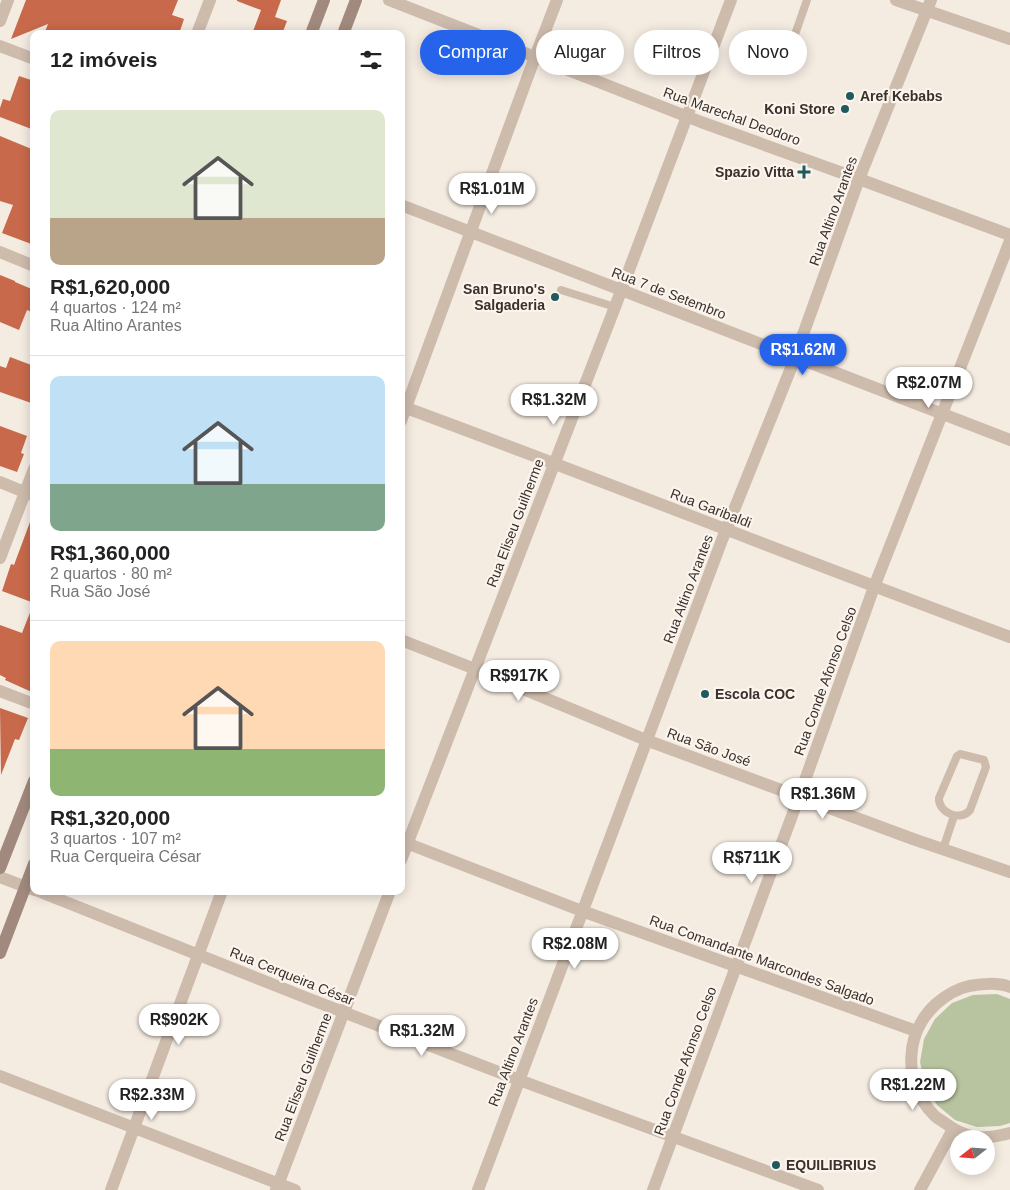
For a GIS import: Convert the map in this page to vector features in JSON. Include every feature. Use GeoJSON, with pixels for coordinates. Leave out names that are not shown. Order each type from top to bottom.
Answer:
{"type":"FeatureCollection","features":[{"type":"Feature","properties":{"kind":"main road"},"geometry":{"type":"LineString","coordinates":[[313,30],[324,0]]}},
{"type":"Feature","properties":{"kind":"main road"},"geometry":{"type":"LineString","coordinates":[[345,30],[356,0]]}},
{"type":"Feature","properties":{"kind":"main road"},"geometry":{"type":"LineString","coordinates":[[0,868],[30,791]]}},
{"type":"Feature","properties":{"kind":"main road"},"geometry":{"type":"LineString","coordinates":[[0,953],[29,888]]}},
{"type":"Feature","properties":{"kind":"street"},"geometry":{"type":"LineString","coordinates":[[0,21],[8,0]]}},
{"type":"Feature","properties":{"kind":"street"},"geometry":{"type":"LineString","coordinates":[[199,30],[210,0]]}},
{"type":"Feature","properties":{"kind":"street","name":"Rua Marechal Deodoro"},"geometry":{"type":"LineString","coordinates":[[389,0],[687,116],[1010,236]]}},
{"type":"Feature","properties":{"kind":"street"},"geometry":{"type":"LineString","coordinates":[[405,404],[557,0]]}},
{"type":"Feature","properties":{"kind":"street","name":"Rua Eliseu Guilherme"},"geometry":{"type":"LineString","coordinates":[[405,841],[475,669],[731,0]]}},
{"type":"Feature","properties":{"kind":"street"},"geometry":{"type":"LineString","coordinates":[[896,0],[929,5],[1010,39]]}},
{"type":"Feature","properties":{"kind":"street","name":"Rua Altino Arantes"},"geometry":{"type":"LineString","coordinates":[[478,1190],[646,740],[795,358],[859,179],[929,5]]}},
{"type":"Feature","properties":{"kind":"street"},"geometry":{"type":"LineString","coordinates":[[0,46],[30,57]]}},
{"type":"Feature","properties":{"kind":"street","name":"Rua 7 de Setembro"},"geometry":{"type":"LineString","coordinates":[[405,207],[1010,440]]}},
{"type":"Feature","properties":{"kind":"street","name":"Rua Conde Afonso Celso"},"geometry":{"type":"LineString","coordinates":[[653,1190],[799,797],[874,587],[1010,241]]}},
{"type":"Feature","properties":{"kind":"street"},"geometry":{"type":"LineString","coordinates":[[0,252],[30,264]]}},
{"type":"Feature","properties":{"kind":"street","name":"Rua Garibaldi"},"geometry":{"type":"LineString","coordinates":[[405,407],[874,587],[1010,637]]}},
{"type":"Feature","properties":{"kind":"street"},"geometry":{"type":"LineString","coordinates":[[0,482],[29,494],[0,558]]}},
{"type":"Feature","properties":{"kind":"street","name":"Rua São José"},"geometry":{"type":"LineString","coordinates":[[405,642],[646,740],[1010,872]]}},
{"type":"Feature","properties":{"kind":"street"},"geometry":{"type":"LineString","coordinates":[[0,691],[30,702]]}},
{"type":"Feature","properties":{"kind":"street","name":"Rua Comandante Marcondes Salgado"},"geometry":{"type":"LineString","coordinates":[[405,843],[582,911],[916,1031]]}},
{"type":"Feature","properties":{"kind":"street"},"geometry":{"type":"LineString","coordinates":[[0,877],[29,888]]}},
{"type":"Feature","properties":{"kind":"street","name":"Rua Cerqueira César"},"geometry":{"type":"LineString","coordinates":[[48,895],[519,1080],[818,1190]]}},
{"type":"Feature","properties":{"kind":"street"},"geometry":{"type":"LineString","coordinates":[[111,1190],[220,895]]}},
{"type":"Feature","properties":{"kind":"street","name":"Rua Eliseu Guilherme"},"geometry":{"type":"LineString","coordinates":[[277,1187],[388,895]]}},
{"type":"Feature","properties":{"kind":"street"},"geometry":{"type":"LineString","coordinates":[[1010,988],[984,983],[963,987],[944,997],[927,1012],[916,1031],[911,1053],[912,1076],[920,1097],[933,1115],[953,1129],[972,1136],[994,1137],[1010,1133]]}},
{"type":"Feature","properties":{"kind":"street"},"geometry":{"type":"LineString","coordinates":[[0,1076],[134,1128],[277,1187],[294,1190]]}},
{"type":"Feature","properties":{"kind":"street"},"geometry":{"type":"LineString","coordinates":[[920,1190],[953,1129]]}},
{"type":"Feature","properties":{"kind":"lane"},"geometry":{"type":"LineString","coordinates":[[797,30],[807,0]]}},
{"type":"Feature","properties":{"kind":"lane"},"geometry":{"type":"LineString","coordinates":[[561,290],[615,307]]}},
{"type":"Feature","properties":{"kind":"lane"},"geometry":{"type":"LineString","coordinates":[[962,754],[984,760],[986,767],[968,814],[954,816],[941,808],[939,798],[957,756],[962,754]]}},
{"type":"Feature","properties":{"kind":"lane"},"geometry":{"type":"LineString","coordinates":[[943,849],[954,816]]}},
{"type":"Feature","properties":{"kind":"green space"},"geometry":{"type":"Polygon","coordinates":[[[997,994],[1010,999],[1010,1123],[1000,1126],[977,1127],[955,1120],[937,1105],[925,1085],[920,1062],[924,1039],[935,1019],[952,1003],[973,995],[997,994]]]}},
{"type":"Feature","properties":{"kind":"building"},"geometry":{"type":"Polygon","coordinates":[[[26,0],[178,0],[172,15],[184,19],[180,30],[46,30],[48,24],[11,39],[26,0]]]}},
{"type":"Feature","properties":{"kind":"building"},"geometry":{"type":"Polygon","coordinates":[[[281,0],[275,17],[287,21],[284,30],[254,30],[261,10],[237,1],[281,0]]]}},
{"type":"Feature","properties":{"kind":"building"},"geometry":{"type":"Polygon","coordinates":[[[19,76],[30,80],[30,128],[0,117],[3,99],[10,101],[19,76]]]}},
{"type":"Feature","properties":{"kind":"building"},"geometry":{"type":"Polygon","coordinates":[[[0,136],[30,148],[30,244],[2,233],[13,205],[0,201],[0,136]]]}},
{"type":"Feature","properties":{"kind":"building"},"geometry":{"type":"Polygon","coordinates":[[[0,275],[30,288],[30,311],[27,310],[19,330],[0,322],[0,275]]]}},
{"type":"Feature","properties":{"kind":"building"},"geometry":{"type":"Polygon","coordinates":[[[10,357],[30,364],[30,403],[0,392],[0,366],[6,368],[10,357]]]}},
{"type":"Feature","properties":{"kind":"building"},"geometry":{"type":"Polygon","coordinates":[[[0,426],[27,436],[21,453],[24,454],[17,472],[0,466],[0,426]]]}},
{"type":"Feature","properties":{"kind":"building"},"geometry":{"type":"Polygon","coordinates":[[[30,522],[30,602],[2,591],[11,564],[14,565],[30,522]]]}},
{"type":"Feature","properties":{"kind":"building"},"geometry":{"type":"Polygon","coordinates":[[[30,613],[30,691],[5,680],[6,678],[0,675],[0,625],[22,633],[30,613]]]}},
{"type":"Feature","properties":{"kind":"building"},"geometry":{"type":"Polygon","coordinates":[[[0,708],[28,718],[19,740],[15,739],[1,775],[0,708]]]}},
{"type":"Feature","properties":{"kind":"place","name":"Aref Kebabs"},"geometry":{"type":"Point","coordinates":[850,96]}},
{"type":"Feature","properties":{"kind":"place","name":"Koni Store"},"geometry":{"type":"Point","coordinates":[845,109]}},
{"type":"Feature","properties":{"kind":"place","name":"Spazio Vitta"},"geometry":{"type":"Point","coordinates":[804,172]}},
{"type":"Feature","properties":{"kind":"place","name":"San Bruno's Salgaderia"},"geometry":{"type":"Point","coordinates":[555,297]}},
{"type":"Feature","properties":{"kind":"place","name":"Escola COC"},"geometry":{"type":"Point","coordinates":[705,694]}},
{"type":"Feature","properties":{"kind":"place","name":"EQUILIBRIUS"},"geometry":{"type":"Point","coordinates":[776,1165]}}]}
